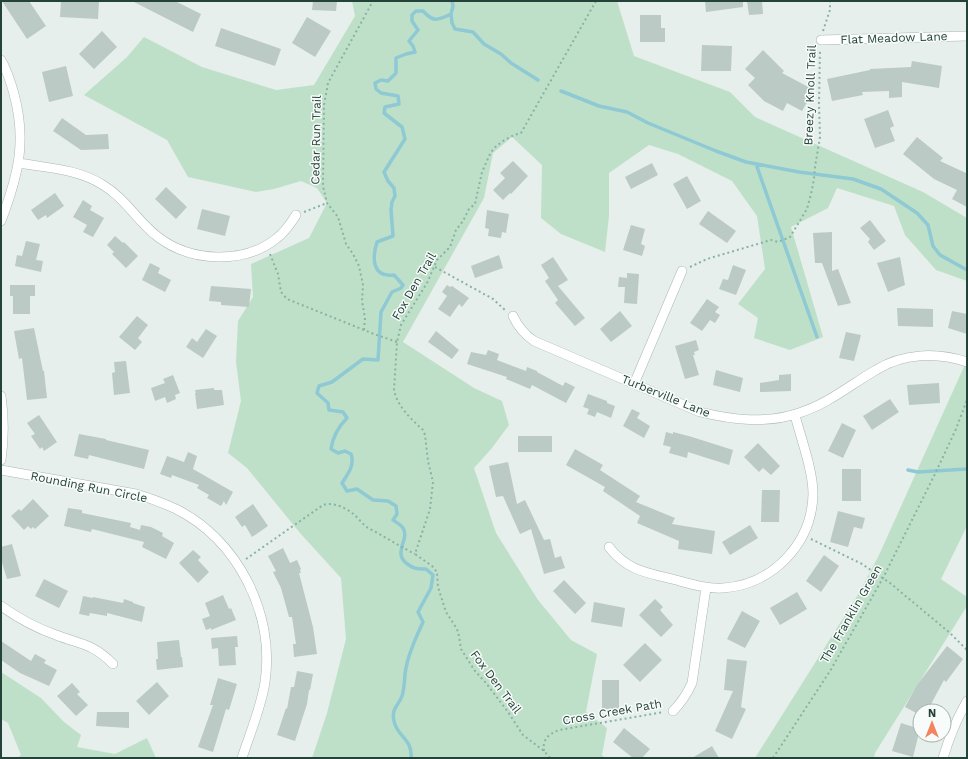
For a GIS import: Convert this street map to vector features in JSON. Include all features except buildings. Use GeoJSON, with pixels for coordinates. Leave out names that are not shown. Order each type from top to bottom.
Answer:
{"type":"FeatureCollection","features":[{"type":"Feature","properties":{"kind":"street","name":"Flat Meadow Lane"},"geometry":{"type":"LineString","coordinates":[[821,40],[967,36]]}},
{"type":"Feature","properties":{"kind":"street"},"geometry":{"type":"LineString","coordinates":[[1,60],[11,84],[17,105],[20,127],[19,163],[11,196],[1,220]]}},
{"type":"Feature","properties":{"kind":"street"},"geometry":{"type":"LineString","coordinates":[[19,163],[81,174],[99,182],[119,196],[149,230],[176,248],[192,254],[216,257],[254,251],[268,245],[278,238],[296,215]]}},
{"type":"Feature","properties":{"kind":"street"},"geometry":{"type":"LineString","coordinates":[[634,384],[682,271]]}},
{"type":"Feature","properties":{"kind":"street","name":"Turberville Lane"},"geometry":{"type":"LineString","coordinates":[[513,316],[517,325],[524,334],[534,341],[700,412],[742,420],[763,420],[795,414],[820,405],[839,395],[877,369],[892,362],[921,356],[956,358],[967,362]]}},
{"type":"Feature","properties":{"kind":"street"},"geometry":{"type":"LineString","coordinates":[[1,396],[3,424],[3,447],[1,460]]}},
{"type":"Feature","properties":{"kind":"street"},"geometry":{"type":"LineString","coordinates":[[610,547],[616,556],[625,564],[636,569],[706,588],[738,586],[753,582],[780,566],[790,555],[807,527],[813,494],[811,478],[795,414]]}},
{"type":"Feature","properties":{"kind":"street","name":"Rounding Run Circle"},"geometry":{"type":"LineString","coordinates":[[1,470],[136,494],[176,509],[203,527],[220,543],[246,577],[262,617],[266,639],[267,660],[265,682],[260,703],[242,758]]}},
{"type":"Feature","properties":{"kind":"street"},"geometry":{"type":"LineString","coordinates":[[673,711],[681,704],[688,694],[692,683],[706,588]]}},
{"type":"Feature","properties":{"kind":"street"},"geometry":{"type":"LineString","coordinates":[[1,606],[34,627],[92,647],[104,655],[113,664]]}},
{"type":"Feature","properties":{"kind":"street"},"geometry":{"type":"LineString","coordinates":[[943,758],[948,739],[967,701]]}},
{"type":"Feature","properties":{"kind":"path","name":"Cedar Run Trail"},"geometry":{"type":"LineString","coordinates":[[364,330],[365,318],[362,301],[363,285],[359,266],[345,240],[338,218],[327,203],[323,186],[324,105],[328,83],[373,1]]}},
{"type":"Feature","properties":{"kind":"path","name":"Fox Den Trail"},"geometry":{"type":"LineString","coordinates":[[550,758],[544,751],[523,735],[508,712],[475,671],[461,649],[457,629],[446,612],[438,587],[437,572],[432,566],[415,554],[430,509],[434,482],[428,461],[426,435],[398,403],[394,390],[397,342],[401,325],[427,283],[437,260],[450,247],[456,230],[463,221],[469,209],[475,204],[482,172],[490,154],[494,148],[503,141],[521,133],[596,1]]}},
{"type":"Feature","properties":{"kind":"path","name":"Breezy Knoll Trail"},"geometry":{"type":"LineString","coordinates":[[682,271],[707,259],[770,240],[778,242],[790,237],[807,209],[814,179],[820,137],[819,63],[821,40],[830,10],[830,1]]}},
{"type":"Feature","properties":{"kind":"path"},"geometry":{"type":"LineString","coordinates":[[296,215],[327,203]]}},
{"type":"Feature","properties":{"kind":"path"},"geometry":{"type":"LineString","coordinates":[[268,245],[278,274],[281,292],[287,299],[397,342]]}},
{"type":"Feature","properties":{"kind":"path"},"geometry":{"type":"LineString","coordinates":[[435,267],[493,299],[513,316]]}},
{"type":"Feature","properties":{"kind":"path","name":"The Franklin Green"},"geometry":{"type":"LineString","coordinates":[[773,758],[830,671],[883,578],[935,474],[956,429],[967,400]]}},
{"type":"Feature","properties":{"kind":"path"},"geometry":{"type":"LineString","coordinates":[[237,565],[323,505],[329,504],[343,508],[352,513],[367,527],[415,554]]}},
{"type":"Feature","properties":{"kind":"path"},"geometry":{"type":"LineString","coordinates":[[803,535],[862,564],[883,578],[927,612],[967,650]]}},
{"type":"Feature","properties":{"kind":"path","name":"Cross Creek Path"},"geometry":{"type":"LineString","coordinates":[[544,751],[543,746],[545,739],[550,734],[558,730],[673,711]]}},
{"type":"Feature","properties":{"kind":"green space"},"geometry":{"type":"Polygon","coordinates":[[[352,1],[617,1],[634,56],[730,92],[755,117],[923,192],[967,218],[967,281],[936,270],[905,235],[894,206],[837,188],[828,208],[791,227],[823,337],[790,350],[754,338],[758,318],[738,304],[765,269],[757,216],[732,181],[678,154],[649,145],[609,173],[609,216],[605,252],[561,234],[541,218],[542,165],[512,137],[493,153],[484,198],[403,342],[474,388],[502,401],[509,425],[492,448],[474,468],[496,533],[538,600],[571,640],[597,654],[586,712],[607,728],[602,755],[605,758],[312,758],[327,713],[346,639],[341,578],[300,533],[247,468],[228,453],[241,401],[236,362],[238,321],[253,297],[251,264],[309,238],[327,203],[317,188],[301,181],[274,189],[256,192],[188,177],[167,140],[84,95],[127,57],[144,37],[202,67],[276,90],[314,85],[355,16],[352,1]]]}},
{"type":"Feature","properties":{"kind":"green space"},"geometry":{"type":"Polygon","coordinates":[[[967,360],[967,526],[941,579],[967,597],[967,606],[875,753],[874,758],[755,758],[859,593],[879,555],[967,360]]]}},
{"type":"Feature","properties":{"kind":"green space"},"geometry":{"type":"Polygon","coordinates":[[[1,672],[41,698],[64,722],[81,735],[77,747],[115,754],[147,738],[156,758],[17,758],[21,755],[8,723],[1,719],[1,672]]]}},
{"type":"Feature","properties":{"kind":"waterway"},"geometry":{"type":"LineString","coordinates":[[411,758],[410,746],[398,731],[393,717],[403,693],[405,671],[409,656],[423,622],[418,612],[431,588],[433,575],[426,569],[413,568],[402,559],[401,550],[405,532],[403,528],[393,520],[397,514],[396,506],[388,501],[373,500],[357,489],[347,491],[342,483],[349,473],[352,462],[351,454],[345,451],[338,453],[331,449],[336,432],[347,418],[343,412],[329,410],[328,403],[317,393],[319,386],[332,382],[363,359],[378,360],[381,312],[392,292],[401,288],[403,285],[394,275],[381,273],[375,266],[374,254],[377,242],[393,236],[391,210],[392,202],[395,196],[394,188],[388,181],[384,172],[405,139],[402,127],[384,113],[385,107],[399,104],[398,96],[381,93],[376,89],[375,83],[381,80],[388,81],[396,73],[396,58],[415,52],[409,41],[418,30],[412,21],[412,15],[416,11],[423,11],[433,19],[442,18],[451,14],[453,6],[452,1]]}},
{"type":"Feature","properties":{"kind":"waterway"},"geometry":{"type":"LineString","coordinates":[[451,14],[452,23],[455,29],[473,32],[484,44],[538,80]]}},
{"type":"Feature","properties":{"kind":"waterway"},"geometry":{"type":"LineString","coordinates":[[561,91],[599,106],[627,112],[648,123],[746,162],[799,172],[853,179],[881,189],[917,213],[928,225],[933,246],[940,255],[967,270]]}},
{"type":"Feature","properties":{"kind":"waterway"},"geometry":{"type":"LineString","coordinates":[[756,164],[817,337]]}},
{"type":"Feature","properties":{"kind":"waterway"},"geometry":{"type":"LineString","coordinates":[[908,470],[918,472],[967,469]]}}]}
